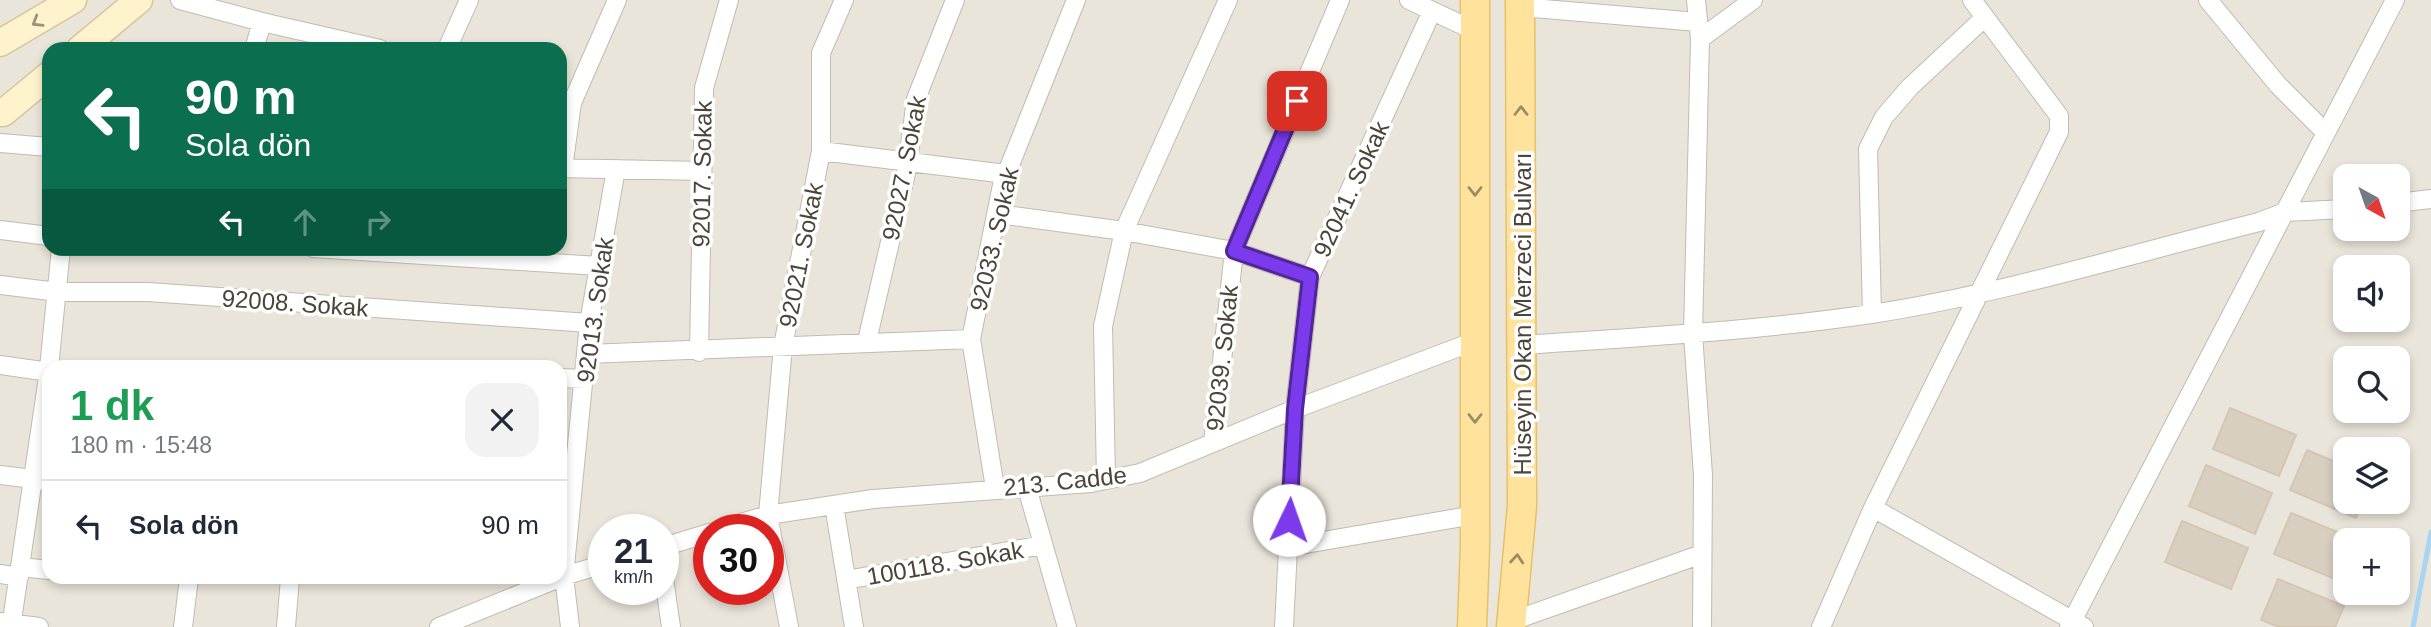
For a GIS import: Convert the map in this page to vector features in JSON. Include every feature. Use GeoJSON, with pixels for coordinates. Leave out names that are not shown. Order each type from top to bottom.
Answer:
{"type":"FeatureCollection","features":[{"type":"Feature","properties":{"kind":"main road","name":"Hüseyin Okan Merzeci Bulvarı"},"geometry":{"type":"LineString","coordinates":[[1472,627],[1475,515],[1475,0]]}},
{"type":"Feature","properties":{"kind":"main road","name":"Hüseyin Okan Merzeci Bulvarı"},"geometry":{"type":"LineString","coordinates":[[1512,624],[1522,506],[1520,4]]}},
{"type":"Feature","properties":{"kind":"street"},"geometry":{"type":"LineString","coordinates":[[0,43],[73,0]]}},
{"type":"Feature","properties":{"kind":"street"},"geometry":{"type":"LineString","coordinates":[[88,42],[139,0]]}},
{"type":"Feature","properties":{"kind":"street"},"geometry":{"type":"LineString","coordinates":[[180,0],[349,42]]}},
{"type":"Feature","properties":{"kind":"street"},"geometry":{"type":"LineString","coordinates":[[450,42],[469,0]]}},
{"type":"Feature","properties":{"kind":"street"},"geometry":{"type":"LineString","coordinates":[[567,99],[617,0]]}},
{"type":"Feature","properties":{"kind":"street","name":"92017. Sokak"},"geometry":{"type":"LineString","coordinates":[[699,352],[705,88],[729,0]]}},
{"type":"Feature","properties":{"kind":"street","name":"92021. Sokak"},"geometry":{"type":"LineString","coordinates":[[768,514],[783,346],[821,151],[821,53],[844,0]]}},
{"type":"Feature","properties":{"kind":"street","name":"92027. Sokak"},"geometry":{"type":"LineString","coordinates":[[867,341],[908,162],[916,99],[955,0]]}},
{"type":"Feature","properties":{"kind":"street","name":"92033. Sokak"},"geometry":{"type":"LineString","coordinates":[[995,488],[971,339],[1006,174],[1076,0]]}},
{"type":"Feature","properties":{"kind":"street"},"geometry":{"type":"LineString","coordinates":[[1106,480],[1103,327],[1124,231],[1228,0]]}},
{"type":"Feature","properties":{"kind":"street","name":"92039. Sokak"},"geometry":{"type":"LineString","coordinates":[[1213,443],[1234,251],[1340,0]]}},
{"type":"Feature","properties":{"kind":"street"},"geometry":{"type":"LineString","coordinates":[[1409,0],[1475,31]]}},
{"type":"Feature","properties":{"kind":"street"},"geometry":{"type":"LineString","coordinates":[[1696,0],[1699,31],[1693,334],[1703,475],[1702,627]]}},
{"type":"Feature","properties":{"kind":"street"},"geometry":{"type":"LineString","coordinates":[[1520,4],[1699,31],[1753,0]]}},
{"type":"Feature","properties":{"kind":"street"},"geometry":{"type":"LineString","coordinates":[[1821,627],[1873,508],[2059,132],[2059,116],[1972,0]]}},
{"type":"Feature","properties":{"kind":"street"},"geometry":{"type":"LineString","coordinates":[[2208,0],[2278,85],[2326,133]]}},
{"type":"Feature","properties":{"kind":"street"},"geometry":{"type":"LineString","coordinates":[[1873,508],[2075,625],[2395,0]]}},
{"type":"Feature","properties":{"kind":"street","name":"92041. Sokak"},"geometry":{"type":"LineString","coordinates":[[1284,627],[1295,409],[1310,277],[1432,11]]}},
{"type":"Feature","properties":{"kind":"street"},"geometry":{"type":"LineString","coordinates":[[1872,314],[1868,149],[1884,117],[1910,87],[1984,18]]}},
{"type":"Feature","properties":{"kind":"street"},"geometry":{"type":"LineString","coordinates":[[256,42],[262,22]]}},
{"type":"Feature","properties":{"kind":"street"},"geometry":{"type":"LineString","coordinates":[[1,108],[42,80]]}},
{"type":"Feature","properties":{"kind":"street"},"geometry":{"type":"LineString","coordinates":[[0,143],[42,146]]}},
{"type":"Feature","properties":{"kind":"street"},"geometry":{"type":"LineString","coordinates":[[821,151],[1006,174]]}},
{"type":"Feature","properties":{"kind":"street"},"geometry":{"type":"LineString","coordinates":[[567,168],[702,171]]}},
{"type":"Feature","properties":{"kind":"street","name":"92013. Sokak"},"geometry":{"type":"LineString","coordinates":[[567,546],[589,323],[616,169]]}},
{"type":"Feature","properties":{"kind":"street"},"geometry":{"type":"LineString","coordinates":[[2410,202],[2431,199]]}},
{"type":"Feature","properties":{"kind":"street"},"geometry":{"type":"LineString","coordinates":[[1522,345],[1693,334],[1872,314],[1982,291],[2259,222],[2285,212],[2333,210]]}},
{"type":"Feature","properties":{"kind":"street"},"geometry":{"type":"LineString","coordinates":[[998,214],[1124,231],[1234,251],[1310,277]]}},
{"type":"Feature","properties":{"kind":"street"},"geometry":{"type":"LineString","coordinates":[[0,230],[42,235]]}},
{"type":"Feature","properties":{"kind":"street"},"geometry":{"type":"LineString","coordinates":[[50,360],[60,256]]}},
{"type":"Feature","properties":{"kind":"street"},"geometry":{"type":"LineString","coordinates":[[440,256],[599,266]]}},
{"type":"Feature","properties":{"kind":"street","name":"92008. Sokak"},"geometry":{"type":"LineString","coordinates":[[0,285],[58,292],[148,292],[589,323]]}},
{"type":"Feature","properties":{"kind":"street"},"geometry":{"type":"LineString","coordinates":[[587,354],[699,352],[867,341],[971,339]]}},
{"type":"Feature","properties":{"kind":"street","name":"213. Cadde"},"geometry":{"type":"LineString","coordinates":[[775,514],[995,488],[1027,488],[1106,480],[1140,473],[1295,409],[1475,341]]}},
{"type":"Feature","properties":{"kind":"street"},"geometry":{"type":"LineString","coordinates":[[0,365],[42,369]]}},
{"type":"Feature","properties":{"kind":"street"},"geometry":{"type":"LineString","coordinates":[[567,378],[584,379]]}},
{"type":"Feature","properties":{"kind":"street"},"geometry":{"type":"LineString","coordinates":[[0,475],[42,480],[7,624],[39,627]]}},
{"type":"Feature","properties":{"kind":"street","name":"100118. Sokak"},"geometry":{"type":"LineString","coordinates":[[1027,488],[1067,627]]}},
{"type":"Feature","properties":{"kind":"street"},"geometry":{"type":"LineString","coordinates":[[834,505],[854,627]]}},
{"type":"Feature","properties":{"kind":"street"},"geometry":{"type":"LineString","coordinates":[[1288,547],[1475,515]]}},
{"type":"Feature","properties":{"kind":"street","name":"100118. Sokak"},"geometry":{"type":"LineString","coordinates":[[846,580],[1043,545]]}},
{"type":"Feature","properties":{"kind":"street"},"geometry":{"type":"LineString","coordinates":[[1512,624],[1702,554]]}},
{"type":"Feature","properties":{"kind":"street"},"geometry":{"type":"LineString","coordinates":[[567,575],[588,569]]}},
{"type":"Feature","properties":{"kind":"street"},"geometry":{"type":"LineString","coordinates":[[0,574],[42,570]]}},
{"type":"Feature","properties":{"kind":"street"},"geometry":{"type":"LineString","coordinates":[[183,627],[188,584]]}},
{"type":"Feature","properties":{"kind":"street"},"geometry":{"type":"LineString","coordinates":[[286,627],[290,584]]}},
{"type":"Feature","properties":{"kind":"street"},"geometry":{"type":"LineString","coordinates":[[439,627],[481,619],[549,584]]}},
{"type":"Feature","properties":{"kind":"street","name":"92013. Sokak"},"geometry":{"type":"LineString","coordinates":[[565,584],[570,627]]}},
{"type":"Feature","properties":{"kind":"street","name":"92021. Sokak"},"geometry":{"type":"LineString","coordinates":[[784,600],[789,627]]}},
{"type":"Feature","properties":{"kind":"street"},"geometry":{"type":"LineString","coordinates":[[668,605],[671,627]]}},
{"type":"Feature","properties":{"kind":"shaded area"},"geometry":{"type":"Polygon","coordinates":[[[0,0],[2431,0],[2431,627],[0,627],[0,0]]]}},
{"type":"Feature","properties":{"kind":"building"},"geometry":{"type":"Polygon","coordinates":[[[2230,408],[2296,435],[2279,476],[2213,449],[2230,408]]]}},
{"type":"Feature","properties":{"kind":"building"},"geometry":{"type":"Polygon","coordinates":[[[2307,450],[2333,461],[2333,508],[2290,490],[2307,450]]]}},
{"type":"Feature","properties":{"kind":"building"},"geometry":{"type":"Polygon","coordinates":[[[2206,465],[2272,493],[2255,534],[2189,506],[2206,465]]]}},
{"type":"Feature","properties":{"kind":"building"},"geometry":{"type":"Polygon","coordinates":[[[2291,513],[2333,530],[2333,578],[2274,554],[2291,513]]]}},
{"type":"Feature","properties":{"kind":"building"},"geometry":{"type":"Polygon","coordinates":[[[2182,521],[2248,548],[2231,589],[2165,562],[2182,521]]]}},
{"type":"Feature","properties":{"kind":"building"},"geometry":{"type":"Polygon","coordinates":[[[2278,579],[2333,602],[2333,605],[2344,606],[2335,627],[2279,627],[2261,620],[2278,579]]]}},
{"type":"Feature","properties":{"kind":"waterway"},"geometry":{"type":"LineString","coordinates":[[2413,627],[2431,532]]}},
{"type":"Feature","properties":{"kind":"route"},"geometry":{"type":"LineString","coordinates":[[1289,520],[1295,409],[1310,277],[1234,251],[1297,101]]}}]}
